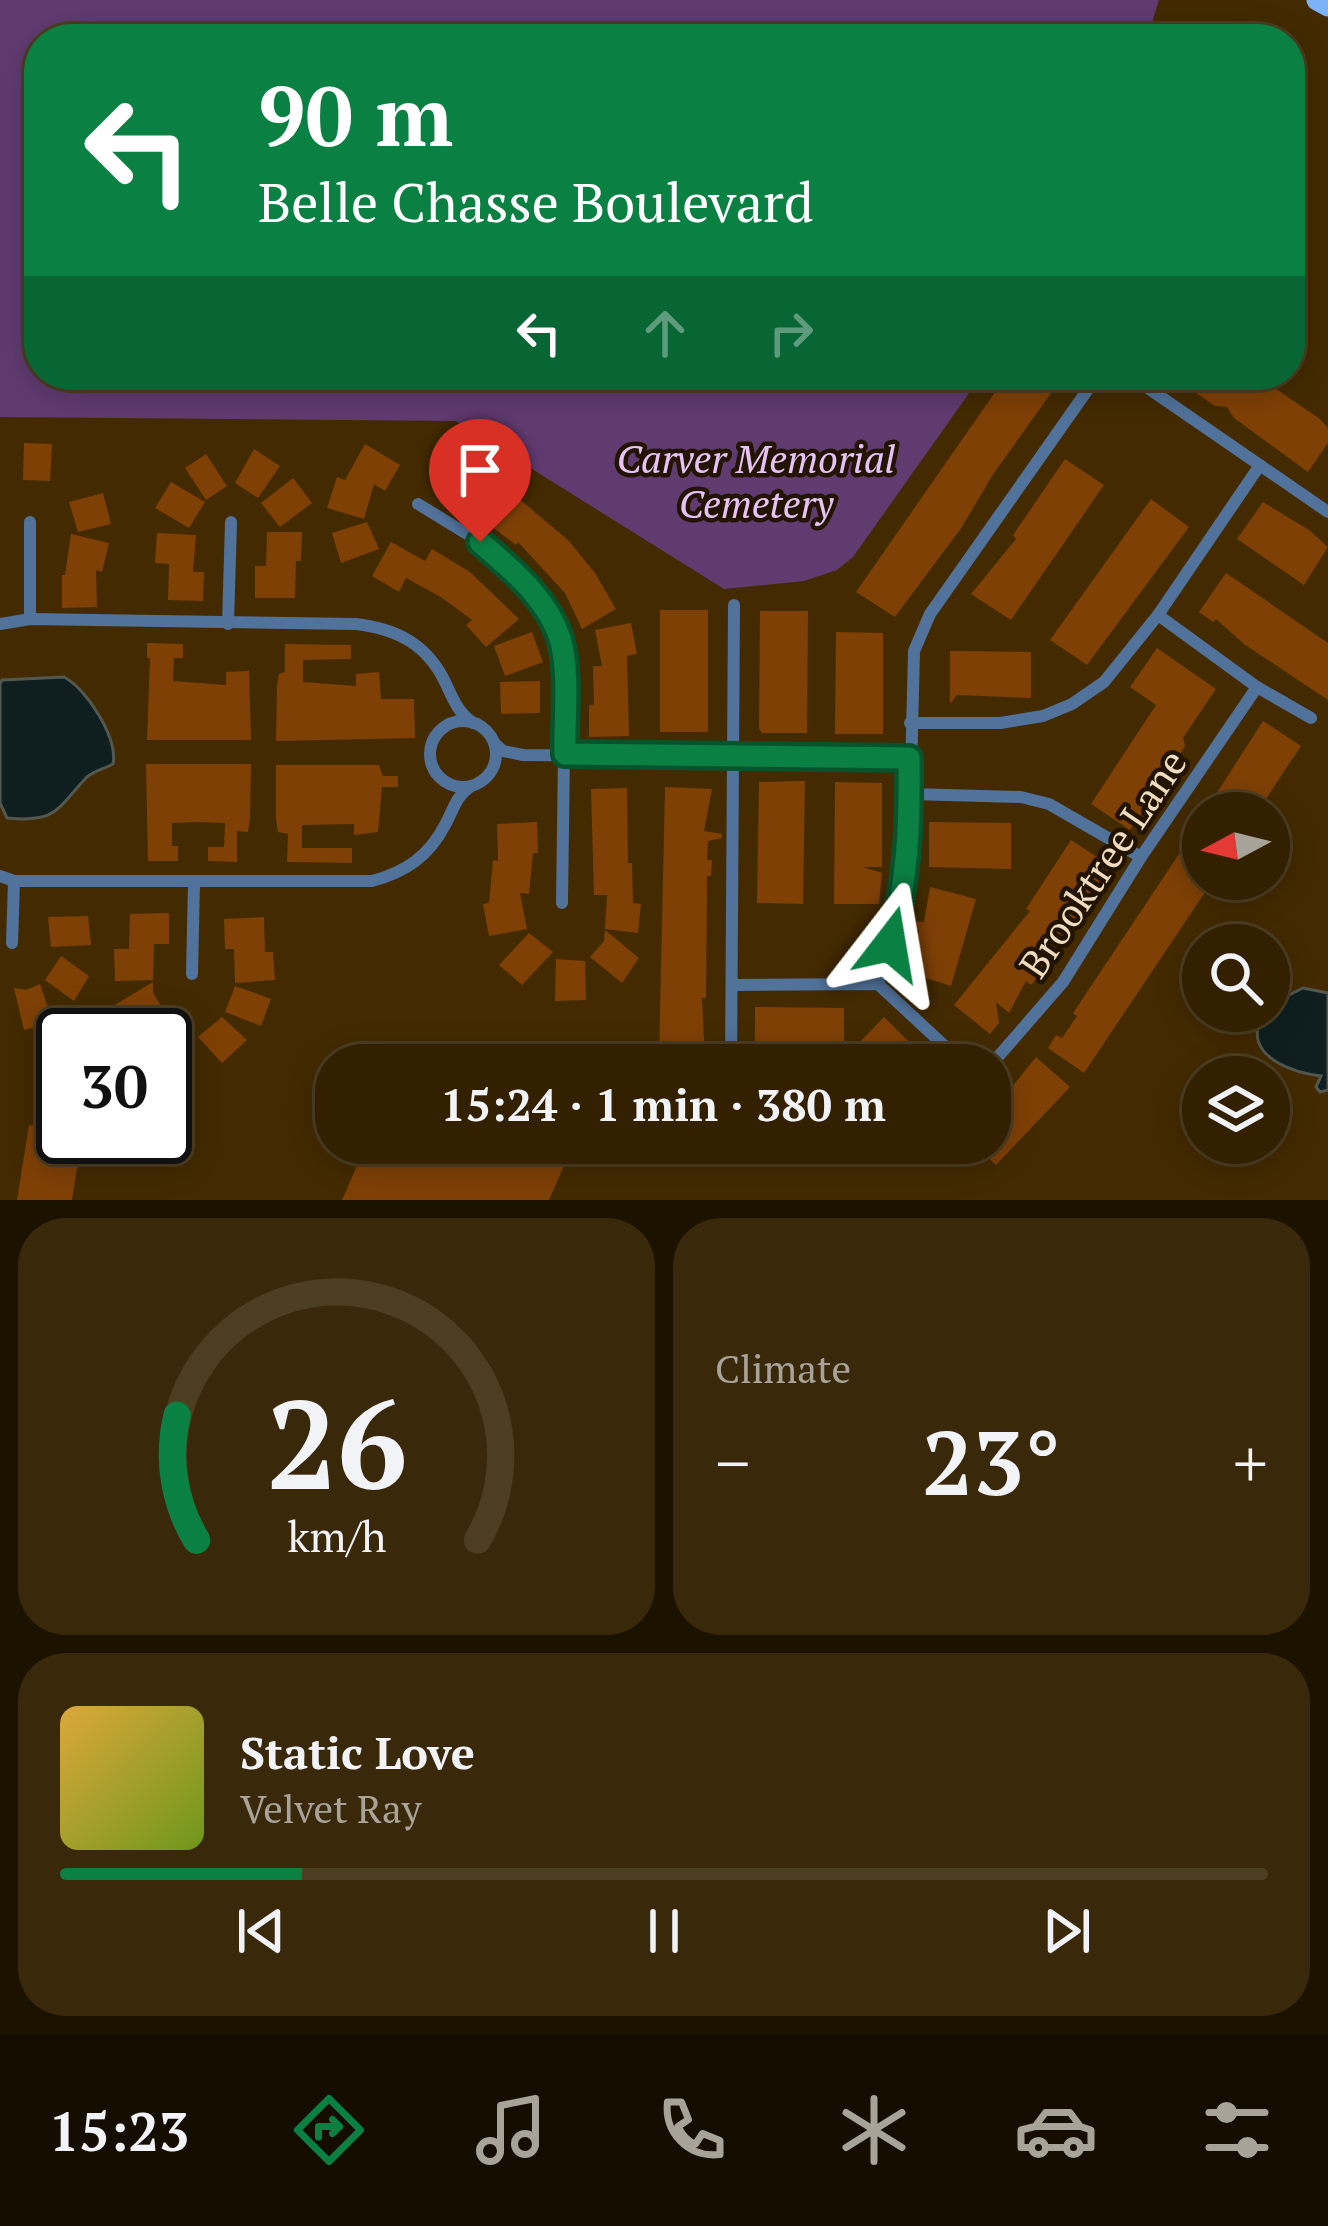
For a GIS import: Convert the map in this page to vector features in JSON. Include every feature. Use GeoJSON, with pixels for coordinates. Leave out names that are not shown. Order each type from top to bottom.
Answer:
{"type":"FeatureCollection","features":[{"type":"Feature","properties":{"kind":"street"},"geometry":{"type":"LineString","coordinates":[[878,984],[902,904],[909,853],[914,651],[930,614],[1087,390]]}},
{"type":"Feature","properties":{"kind":"street"},"geometry":{"type":"LineString","coordinates":[[1151,390],[1328,512]]}},
{"type":"Feature","properties":{"kind":"street"},"geometry":{"type":"LineString","coordinates":[[910,723],[1000,723],[1043,716],[1072,704],[1104,682],[1158,615],[1260,465]]}},
{"type":"Feature","properties":{"kind":"street"},"geometry":{"type":"LineString","coordinates":[[418,504],[522,578],[560,638],[565,754],[562,903]]}},
{"type":"Feature","properties":{"kind":"street"},"geometry":{"type":"LineString","coordinates":[[30,522],[30,619]]}},
{"type":"Feature","properties":{"kind":"street"},"geometry":{"type":"LineString","coordinates":[[228,624],[231,522]]}},
{"type":"Feature","properties":{"kind":"street"},"geometry":{"type":"LineString","coordinates":[[732,1044],[734,605]]}},
{"type":"Feature","properties":{"kind":"street"},"geometry":{"type":"LineString","coordinates":[[1158,615],[1257,687],[1310,718]]}},
{"type":"Feature","properties":{"kind":"street"},"geometry":{"type":"LineString","coordinates":[[0,624],[30,619],[389,628],[430,656],[454,705],[490,734],[494,743],[503,751],[523,755],[909,758]]}},
{"type":"Feature","properties":{"kind":"street","name":"Brooktree Lane"},"geometry":{"type":"LineString","coordinates":[[1009,1044],[1063,982],[1257,687]]}},
{"type":"Feature","properties":{"kind":"street"},"geometry":{"type":"LineString","coordinates":[[454,705],[436,735],[430,758],[446,781],[456,787],[471,786]]}},
{"type":"Feature","properties":{"kind":"street"},"geometry":{"type":"LineString","coordinates":[[446,725],[473,723]]}},
{"type":"Feature","properties":{"kind":"street"},"geometry":{"type":"LineString","coordinates":[[493,768],[494,743]]}},
{"type":"Feature","properties":{"kind":"street"},"geometry":{"type":"LineString","coordinates":[[12,943],[7,879],[354,883],[386,877],[417,862],[429,850],[454,804],[471,786],[493,768],[523,755]]}},
{"type":"Feature","properties":{"kind":"street"},"geometry":{"type":"LineString","coordinates":[[446,781],[454,804]]}},
{"type":"Feature","properties":{"kind":"street"},"geometry":{"type":"LineString","coordinates":[[910,794],[1021,796],[1048,804],[1141,857]]}},
{"type":"Feature","properties":{"kind":"street"},"geometry":{"type":"LineString","coordinates":[[192,974],[194,882]]}},
{"type":"Feature","properties":{"kind":"street"},"geometry":{"type":"LineString","coordinates":[[734,985],[878,984],[942,1044]]}},
{"type":"Feature","properties":{"kind":"green space","name":"Carver Memorial Cemetery"},"geometry":{"type":"Polygon","coordinates":[[[0,0],[1159,0],[1152,24],[24,24],[24,390],[971,390],[853,557],[837,570],[804,581],[724,589],[455,421],[0,417],[0,0]]]}},
{"type":"Feature","properties":{"kind":"shaded area"},"geometry":{"type":"Polygon","coordinates":[[[64,677],[99,715],[111,741],[113,764],[87,777],[47,816],[7,818],[0,803],[0,684],[2,680],[64,677]]]}},
{"type":"Feature","properties":{"kind":"shaded area"},"geometry":{"type":"Polygon","coordinates":[[[1303,988],[1328,993],[1328,1090],[1320,1092],[1316,1087],[1321,1076],[1290,1068],[1290,1056],[1269,1056],[1258,1041],[1258,1032],[1290,1032],[1290,995],[1303,988]]]}},
{"type":"Feature","properties":{"kind":"building"},"geometry":{"type":"Polygon","coordinates":[[[997,390],[1053,390],[895,617],[856,592],[997,390]]]}},
{"type":"Feature","properties":{"kind":"building"},"geometry":{"type":"Polygon","coordinates":[[[1192,390],[1278,390],[1320,419],[1328,428],[1328,443],[1308,472],[1234,418],[1227,407],[1215,406],[1192,390]]]}},
{"type":"Feature","properties":{"kind":"building"},"geometry":{"type":"Polygon","coordinates":[[[24,443],[52,444],[50,481],[23,480],[24,443]]]}},
{"type":"Feature","properties":{"kind":"building"},"geometry":{"type":"Polygon","coordinates":[[[365,444],[400,465],[385,491],[374,484],[364,519],[327,508],[337,477],[345,480],[365,444]]]}},
{"type":"Feature","properties":{"kind":"building"},"geometry":{"type":"Polygon","coordinates":[[[456,446],[513,489],[568,540],[616,609],[582,629],[565,593],[518,542],[516,545],[464,505],[467,499],[435,478],[456,446]]]}},
{"type":"Feature","properties":{"kind":"building"},"geometry":{"type":"Polygon","coordinates":[[[254,449],[280,466],[258,498],[235,483],[254,449]]]}},
{"type":"Feature","properties":{"kind":"building"},"geometry":{"type":"Polygon","coordinates":[[[206,454],[227,486],[206,500],[185,468],[206,454]]]}},
{"type":"Feature","properties":{"kind":"building"},"geometry":{"type":"Polygon","coordinates":[[[1065,459],[1104,485],[1011,620],[971,594],[1016,539],[1013,535],[1065,459]]]}},
{"type":"Feature","properties":{"kind":"building"},"geometry":{"type":"Polygon","coordinates":[[[293,478],[312,503],[280,527],[261,503],[293,478]]]}},
{"type":"Feature","properties":{"kind":"building"},"geometry":{"type":"Polygon","coordinates":[[[171,482],[205,502],[189,528],[155,508],[171,482]]]}},
{"type":"Feature","properties":{"kind":"building"},"geometry":{"type":"Polygon","coordinates":[[[103,493],[111,524],[78,532],[69,502],[103,493]]]}},
{"type":"Feature","properties":{"kind":"building"},"geometry":{"type":"Polygon","coordinates":[[[1151,499],[1189,527],[1087,665],[1050,640],[1151,499]]]}},
{"type":"Feature","properties":{"kind":"building"},"geometry":{"type":"Polygon","coordinates":[[[1263,502],[1328,547],[1304,585],[1237,539],[1263,502]]]}},
{"type":"Feature","properties":{"kind":"building"},"geometry":{"type":"Polygon","coordinates":[[[367,522],[379,549],[341,563],[332,533],[367,522]]]}},
{"type":"Feature","properties":{"kind":"building"},"geometry":{"type":"Polygon","coordinates":[[[267,532],[302,532],[295,598],[255,598],[255,566],[266,566],[267,532]]]}},
{"type":"Feature","properties":{"kind":"building"},"geometry":{"type":"Polygon","coordinates":[[[157,533],[196,535],[193,572],[204,572],[203,601],[168,600],[169,564],[155,563],[157,533]]]}},
{"type":"Feature","properties":{"kind":"building"},"geometry":{"type":"Polygon","coordinates":[[[71,534],[109,543],[102,572],[96,570],[97,607],[62,608],[62,575],[71,534]]]}},
{"type":"Feature","properties":{"kind":"building"},"geometry":{"type":"Polygon","coordinates":[[[391,542],[425,561],[432,549],[470,572],[519,619],[486,647],[466,625],[472,620],[441,597],[406,578],[399,592],[372,576],[391,542]]]}},
{"type":"Feature","properties":{"kind":"building"},"geometry":{"type":"Polygon","coordinates":[[[1226,573],[1328,643],[1328,700],[1244,644],[1216,619],[1213,622],[1199,612],[1226,573]]]}},
{"type":"Feature","properties":{"kind":"building"},"geometry":{"type":"Polygon","coordinates":[[[660,610],[708,610],[708,732],[660,732],[660,610]]]}},
{"type":"Feature","properties":{"kind":"building"},"geometry":{"type":"Polygon","coordinates":[[[760,611],[808,611],[807,733],[762,733],[759,729],[760,611]]]}},
{"type":"Feature","properties":{"kind":"building"},"geometry":{"type":"Polygon","coordinates":[[[631,623],[637,654],[627,656],[629,736],[589,737],[593,666],[602,666],[595,630],[631,623]]]}},
{"type":"Feature","properties":{"kind":"building"},"geometry":{"type":"Polygon","coordinates":[[[532,632],[543,662],[505,676],[494,646],[532,632]]]}},
{"type":"Feature","properties":{"kind":"building"},"geometry":{"type":"Polygon","coordinates":[[[836,632],[883,633],[883,734],[835,734],[836,632]]]}},
{"type":"Feature","properties":{"kind":"building"},"geometry":{"type":"Polygon","coordinates":[[[147,643],[183,644],[183,658],[174,658],[173,681],[226,685],[226,672],[249,671],[251,740],[147,740],[147,643]]]}},
{"type":"Feature","properties":{"kind":"building"},"geometry":{"type":"Polygon","coordinates":[[[285,644],[351,645],[351,659],[303,660],[303,682],[356,686],[356,674],[379,672],[381,699],[414,699],[415,738],[276,741],[277,687],[279,674],[285,672],[285,644]]]}},
{"type":"Feature","properties":{"kind":"building"},"geometry":{"type":"Polygon","coordinates":[[[1157,648],[1216,689],[1130,830],[1091,804],[1156,705],[1130,687],[1157,648]]]}},
{"type":"Feature","properties":{"kind":"building"},"geometry":{"type":"Polygon","coordinates":[[[950,651],[1031,652],[1031,698],[957,695],[950,704],[950,651]]]}},
{"type":"Feature","properties":{"kind":"building"},"geometry":{"type":"Polygon","coordinates":[[[540,681],[540,713],[501,714],[500,682],[540,681]]]}},
{"type":"Feature","properties":{"kind":"building"},"geometry":{"type":"Polygon","coordinates":[[[1263,721],[1301,746],[1271,792],[1217,792],[1263,721]]]}},
{"type":"Feature","properties":{"kind":"building"},"geometry":{"type":"Polygon","coordinates":[[[146,764],[251,764],[248,832],[237,831],[237,862],[208,861],[208,847],[224,847],[225,823],[197,822],[172,823],[178,861],[148,861],[146,764]]]}},
{"type":"Feature","properties":{"kind":"building"},"geometry":{"type":"Polygon","coordinates":[[[276,765],[379,765],[383,776],[398,776],[398,787],[382,787],[378,832],[354,835],[354,824],[302,825],[302,848],[352,848],[352,863],[287,862],[288,834],[278,832],[276,819],[276,765]]]}},
{"type":"Feature","properties":{"kind":"building"},"geometry":{"type":"Polygon","coordinates":[[[805,781],[803,904],[757,903],[759,782],[805,781]]]}},
{"type":"Feature","properties":{"kind":"building"},"geometry":{"type":"Polygon","coordinates":[[[835,782],[882,783],[882,867],[863,867],[882,873],[879,904],[834,904],[835,782]]]}},
{"type":"Feature","properties":{"kind":"building"},"geometry":{"type":"Polygon","coordinates":[[[665,787],[712,789],[704,831],[722,834],[722,838],[708,841],[707,860],[712,860],[711,876],[707,876],[704,1044],[659,1044],[665,787]]]}},
{"type":"Feature","properties":{"kind":"building"},"geometry":{"type":"Polygon","coordinates":[[[627,788],[628,863],[632,863],[633,903],[641,904],[638,933],[605,929],[607,895],[594,895],[591,789],[627,788]]]}},
{"type":"Feature","properties":{"kind":"building"},"geometry":{"type":"Polygon","coordinates":[[[537,822],[538,853],[533,853],[529,894],[520,893],[527,929],[489,936],[483,904],[489,903],[493,860],[498,861],[497,824],[537,822]]]}},
{"type":"Feature","properties":{"kind":"building"},"geometry":{"type":"Polygon","coordinates":[[[929,822],[1011,823],[1011,869],[929,867],[929,822]]]}},
{"type":"Feature","properties":{"kind":"building"},"geometry":{"type":"Polygon","coordinates":[[[1071,840],[1111,866],[1067,933],[1041,936],[1059,950],[1031,985],[1026,981],[1009,1013],[996,1002],[999,1023],[990,1034],[954,1005],[1030,911],[1026,909],[1071,840]]]}},
{"type":"Feature","properties":{"kind":"building"},"geometry":{"type":"Polygon","coordinates":[[[1182,843],[1182,900],[1200,900],[1084,1073],[1048,1048],[1056,1035],[1062,1038],[1077,1016],[1073,1013],[1181,851],[1182,843]]]}},
{"type":"Feature","properties":{"kind":"building"},"geometry":{"type":"Polygon","coordinates":[[[930,887],[976,899],[951,986],[913,974],[915,967],[909,963],[919,930],[906,927],[908,921],[924,922],[930,887]]]}},
{"type":"Feature","properties":{"kind":"building"},"geometry":{"type":"Polygon","coordinates":[[[169,913],[169,944],[154,944],[153,980],[115,981],[114,949],[129,949],[130,914],[169,913]]]}},
{"type":"Feature","properties":{"kind":"building"},"geometry":{"type":"Polygon","coordinates":[[[88,916],[91,945],[51,947],[48,917],[88,916]]]}},
{"type":"Feature","properties":{"kind":"building"},"geometry":{"type":"Polygon","coordinates":[[[264,917],[265,952],[273,952],[275,980],[235,983],[234,949],[225,949],[224,919],[264,917]]]}},
{"type":"Feature","properties":{"kind":"building"},"geometry":{"type":"Polygon","coordinates":[[[605,930],[639,958],[622,983],[590,957],[604,941],[605,930]]]}},
{"type":"Feature","properties":{"kind":"building"},"geometry":{"type":"Polygon","coordinates":[[[529,933],[553,952],[522,985],[499,965],[529,933]]]}},
{"type":"Feature","properties":{"kind":"building"},"geometry":{"type":"Polygon","coordinates":[[[61,956],[89,976],[74,1001],[45,980],[61,956]]]}},
{"type":"Feature","properties":{"kind":"building"},"geometry":{"type":"Polygon","coordinates":[[[556,959],[585,961],[586,1000],[555,1001],[556,959]]]}},
{"type":"Feature","properties":{"kind":"building"},"geometry":{"type":"Polygon","coordinates":[[[153,982],[162,1008],[114,1008],[153,982]]]}},
{"type":"Feature","properties":{"kind":"building"},"geometry":{"type":"Polygon","coordinates":[[[40,984],[48,1008],[36,1008],[36,1027],[24,1030],[14,988],[26,990],[40,984]]]}},
{"type":"Feature","properties":{"kind":"building"},"geometry":{"type":"Polygon","coordinates":[[[235,986],[271,999],[261,1026],[225,1012],[235,986]]]}},
{"type":"Feature","properties":{"kind":"building"},"geometry":{"type":"Polygon","coordinates":[[[755,1007],[844,1008],[844,1044],[755,1044],[755,1007]]]}},
{"type":"Feature","properties":{"kind":"building"},"geometry":{"type":"Polygon","coordinates":[[[222,1017],[247,1040],[222,1063],[198,1037],[222,1017]]]}},
{"type":"Feature","properties":{"kind":"building"},"geometry":{"type":"Polygon","coordinates":[[[884,1017],[912,1044],[858,1044],[884,1017]]]}},
{"type":"Feature","properties":{"kind":"building"},"geometry":{"type":"Polygon","coordinates":[[[1036,1057],[1070,1087],[1011,1149],[1011,1088],[1036,1057]]]}},
{"type":"Feature","properties":{"kind":"building"},"geometry":{"type":"Polygon","coordinates":[[[29,1125],[36,1126],[36,1164],[78,1164],[72,1200],[17,1200],[29,1125]]]}},
{"type":"Feature","properties":{"kind":"building"},"geometry":{"type":"Polygon","coordinates":[[[358,1164],[565,1164],[549,1200],[342,1200],[358,1164]]]}},
{"type":"Feature","properties":{"kind":"route"},"geometry":{"type":"LineString","coordinates":[[480,542],[522,578],[560,638],[565,754],[909,758],[909,853],[890,944]]}}]}
